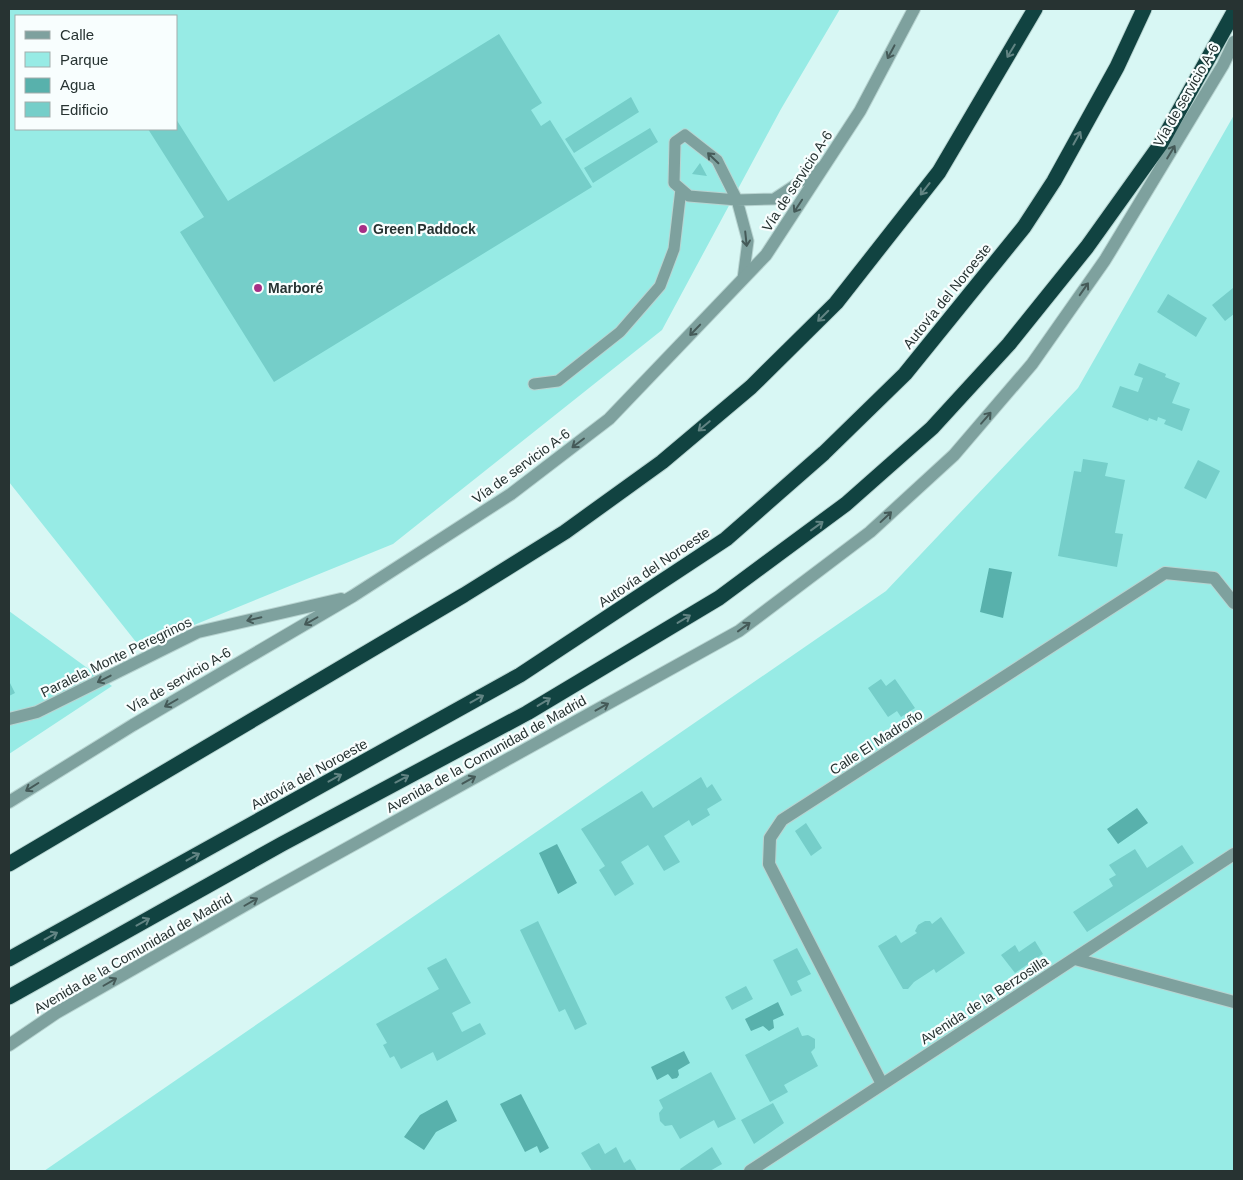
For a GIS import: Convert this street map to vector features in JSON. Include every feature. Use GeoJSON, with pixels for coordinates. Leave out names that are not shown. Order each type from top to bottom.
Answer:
{"type":"FeatureCollection","features":[{"type":"Feature","properties":{"kind":"highway"},"geometry":{"type":"LineString","coordinates":[[9,864],[464,595],[565,532],[662,462],[750,387],[836,303],[939,172],[1034,9]]}},
{"type":"Feature","properties":{"kind":"highway","name":"Autovía del Noroeste"},"geometry":{"type":"LineString","coordinates":[[9,959],[520,675],[726,539],[824,453],[905,374],[1024,227],[1054,181],[1117,68],[1144,9]]}},
{"type":"Feature","properties":{"kind":"highway"},"geometry":{"type":"LineString","coordinates":[[9,997],[282,844],[526,713],[719,598],[846,504],[932,428],[1009,344],[1087,247],[1160,145],[1234,12]]}},
{"type":"Feature","properties":{"kind":"street","name":"Vía de servicio A-6"},"geometry":{"type":"LineString","coordinates":[[9,802],[133,725],[353,596],[511,494],[609,419],[766,255],[860,111],[914,9]]}},
{"type":"Feature","properties":{"kind":"street","name":"Vía de servicio A-6"},"geometry":{"type":"LineString","coordinates":[[954,455],[1032,364],[1105,260],[1223,65],[1234,42]]}},
{"type":"Feature","properties":{"kind":"street","name":"Avenida de la Comunidad de Madrid"},"geometry":{"type":"LineString","coordinates":[[9,1045],[56,1013],[268,892],[739,631],[870,532],[954,455]]}},
{"type":"Feature","properties":{"kind":"street","name":"Calle El Madroño"},"geometry":{"type":"LineString","coordinates":[[882,1084],[769,864],[770,838],[782,820],[1165,573],[1214,578],[1234,603]]}},
{"type":"Feature","properties":{"kind":"street","name":"Paralela Monte Peregrinos"},"geometry":{"type":"LineString","coordinates":[[9,718],[37,712],[198,632],[353,596]]}},
{"type":"Feature","properties":{"kind":"street","name":"Avenida de la Berzosilla"},"geometry":{"type":"LineString","coordinates":[[750,1171],[1234,854]]}},
{"type":"Feature","properties":{"kind":"street"},"geometry":{"type":"LineString","coordinates":[[1075,959],[1234,1002]]}},
{"type":"Feature","properties":{"kind":"lane"},"geometry":{"type":"LineString","coordinates":[[743,279],[748,241],[737,200],[717,160],[684,135],[675,142],[674,183],[690,196],[737,200],[774,200],[825,164]]}},
{"type":"Feature","properties":{"kind":"lane"},"geometry":{"type":"LineString","coordinates":[[534,384],[558,381],[620,332],[660,286],[674,249],[681,189]]}},
{"type":"Feature","properties":{"kind":"green space","name":"Green Paddock"},"geometry":{"type":"Polygon","coordinates":[[[9,9],[840,9],[781,109],[662,330],[393,544],[140,647],[9,482],[9,9]]]}},
{"type":"Feature","properties":{"kind":"green space"},"geometry":{"type":"Polygon","coordinates":[[[1234,115],[1234,1171],[44,1171],[886,591],[1078,388],[1234,115]]]}},
{"type":"Feature","properties":{"kind":"green space"},"geometry":{"type":"Polygon","coordinates":[[[9,611],[112,686],[9,754],[9,611]]]}},
{"type":"Feature","properties":{"kind":"water"},"geometry":{"type":"Polygon","coordinates":[[[989,568],[1012,572],[1003,618],[980,612],[989,568]]]}},
{"type":"Feature","properties":{"kind":"water"},"geometry":{"type":"Polygon","coordinates":[[[1137,808],[1148,823],[1118,844],[1107,829],[1137,808]]]}},
{"type":"Feature","properties":{"kind":"water"},"geometry":{"type":"Polygon","coordinates":[[[557,844],[577,883],[558,894],[539,853],[557,844]]]}},
{"type":"Feature","properties":{"kind":"water"},"geometry":{"type":"Polygon","coordinates":[[[778,1002],[784,1015],[773,1020],[774,1028],[769,1031],[763,1026],[751,1031],[745,1019],[778,1002]]]}},
{"type":"Feature","properties":{"kind":"water"},"geometry":{"type":"Polygon","coordinates":[[[684,1051],[690,1063],[678,1070],[679,1075],[677,1078],[672,1079],[668,1074],[657,1080],[651,1067],[684,1051]]]}},
{"type":"Feature","properties":{"kind":"water"},"geometry":{"type":"Polygon","coordinates":[[[521,1094],[549,1148],[540,1153],[537,1146],[525,1152],[500,1104],[521,1094]]]}},
{"type":"Feature","properties":{"kind":"water"},"geometry":{"type":"Polygon","coordinates":[[[447,1100],[457,1121],[436,1132],[424,1150],[404,1137],[420,1115],[447,1100]]]}},
{"type":"Feature","properties":{"kind":"building"},"geometry":{"type":"Polygon","coordinates":[[[499,34],[542,103],[531,110],[541,126],[550,120],[592,187],[274,382],[180,232],[204,217],[149,130],[178,130],[178,122],[228,201],[499,34]]]}},
{"type":"Feature","properties":{"kind":"building"},"geometry":{"type":"Polygon","coordinates":[[[631,97],[639,112],[574,153],[565,139],[631,97]]]}},
{"type":"Feature","properties":{"kind":"building"},"geometry":{"type":"Polygon","coordinates":[[[650,128],[658,142],[593,183],[584,168],[650,128]]]}},
{"type":"Feature","properties":{"kind":"building"},"geometry":{"type":"Polygon","coordinates":[[[700,163],[707,176],[692,174],[700,163]]]}},
{"type":"Feature","properties":{"kind":"building"},"geometry":{"type":"Polygon","coordinates":[[[1233,288],[1234,314],[1225,321],[1212,305],[1233,288]]]}},
{"type":"Feature","properties":{"kind":"building"},"geometry":{"type":"Polygon","coordinates":[[[1168,294],[1207,318],[1196,337],[1157,312],[1168,294]]]}},
{"type":"Feature","properties":{"kind":"building"},"geometry":{"type":"Polygon","coordinates":[[[1139,363],[1166,374],[1165,377],[1180,383],[1172,403],[1190,409],[1182,431],[1164,424],[1166,420],[1158,417],[1157,421],[1149,418],[1148,421],[1112,407],[1120,386],[1138,392],[1143,378],[1134,375],[1139,363]]]}},
{"type":"Feature","properties":{"kind":"building"},"geometry":{"type":"Polygon","coordinates":[[[1083,459],[1108,463],[1105,476],[1125,480],[1115,533],[1123,534],[1117,567],[1058,556],[1074,471],[1081,472],[1083,459]]]}},
{"type":"Feature","properties":{"kind":"building"},"geometry":{"type":"Polygon","coordinates":[[[1198,460],[1220,471],[1206,499],[1184,488],[1198,460]]]}},
{"type":"Feature","properties":{"kind":"building"},"geometry":{"type":"Polygon","coordinates":[[[881,679],[886,686],[895,679],[915,708],[901,717],[897,711],[888,717],[868,688],[881,679]]]}},
{"type":"Feature","properties":{"kind":"building"},"geometry":{"type":"Polygon","coordinates":[[[9,681],[15,693],[9,696],[9,681]]]}},
{"type":"Feature","properties":{"kind":"building"},"geometry":{"type":"Polygon","coordinates":[[[701,777],[707,788],[712,784],[722,800],[707,809],[710,815],[692,826],[689,820],[664,836],[680,862],[664,871],[648,845],[621,862],[634,884],[615,896],[599,870],[605,866],[581,829],[642,791],[653,808],[701,777]]]}},
{"type":"Feature","properties":{"kind":"building"},"geometry":{"type":"Polygon","coordinates":[[[806,823],[822,848],[811,856],[795,831],[806,823]]]}},
{"type":"Feature","properties":{"kind":"building"},"geometry":{"type":"Polygon","coordinates":[[[1182,845],[1194,863],[1087,932],[1073,912],[1113,886],[1109,879],[1116,875],[1109,865],[1135,849],[1147,868],[1182,845]]]}},
{"type":"Feature","properties":{"kind":"building"},"geometry":{"type":"Polygon","coordinates":[[[941,917],[965,953],[936,973],[934,969],[914,982],[908,989],[903,989],[878,946],[896,935],[901,943],[917,933],[915,931],[918,925],[925,921],[930,921],[932,924],[941,917]]]}},
{"type":"Feature","properties":{"kind":"building"},"geometry":{"type":"Polygon","coordinates":[[[538,921],[587,1024],[575,1030],[565,1009],[559,1012],[520,930],[538,921]]]}},
{"type":"Feature","properties":{"kind":"building"},"geometry":{"type":"Polygon","coordinates":[[[1035,941],[1043,954],[1015,973],[1001,955],[1015,945],[1019,952],[1035,941]]]}},
{"type":"Feature","properties":{"kind":"building"},"geometry":{"type":"Polygon","coordinates":[[[797,948],[811,974],[797,981],[802,991],[791,996],[773,960],[797,948]]]}},
{"type":"Feature","properties":{"kind":"building"},"geometry":{"type":"Polygon","coordinates":[[[446,958],[471,1003],[452,1013],[462,1032],[480,1023],[486,1034],[437,1061],[433,1052],[401,1069],[394,1056],[390,1058],[383,1045],[387,1043],[376,1024],[439,989],[427,968],[446,958]]]}},
{"type":"Feature","properties":{"kind":"building"},"geometry":{"type":"Polygon","coordinates":[[[746,986],[753,999],[732,1010],[725,997],[746,986]]]}},
{"type":"Feature","properties":{"kind":"building"},"geometry":{"type":"Polygon","coordinates":[[[798,1027],[802,1036],[808,1035],[815,1039],[815,1048],[811,1052],[818,1066],[784,1085],[788,1092],[770,1102],[745,1055],[798,1027]]]}},
{"type":"Feature","properties":{"kind":"building"},"geometry":{"type":"Polygon","coordinates":[[[711,1072],[736,1119],[718,1128],[714,1120],[680,1139],[672,1125],[665,1126],[660,1121],[659,1113],[663,1108],[659,1100],[711,1072]]]}},
{"type":"Feature","properties":{"kind":"building"},"geometry":{"type":"Polygon","coordinates":[[[773,1103],[784,1123],[754,1144],[741,1120],[773,1103]]]}},
{"type":"Feature","properties":{"kind":"building"},"geometry":{"type":"Polygon","coordinates":[[[599,1143],[605,1154],[616,1147],[624,1163],[630,1159],[637,1171],[592,1171],[581,1153],[599,1143]]]}},
{"type":"Feature","properties":{"kind":"building"},"geometry":{"type":"Polygon","coordinates":[[[712,1147],[722,1164],[710,1171],[681,1171],[680,1169],[712,1147]]]}},
{"type":"Feature","properties":{"kind":"place","name":"Green Paddock"},"geometry":{"type":"Point","coordinates":[363,229]}},
{"type":"Feature","properties":{"kind":"place","name":"Marboré"},"geometry":{"type":"Point","coordinates":[258,288]}}]}
